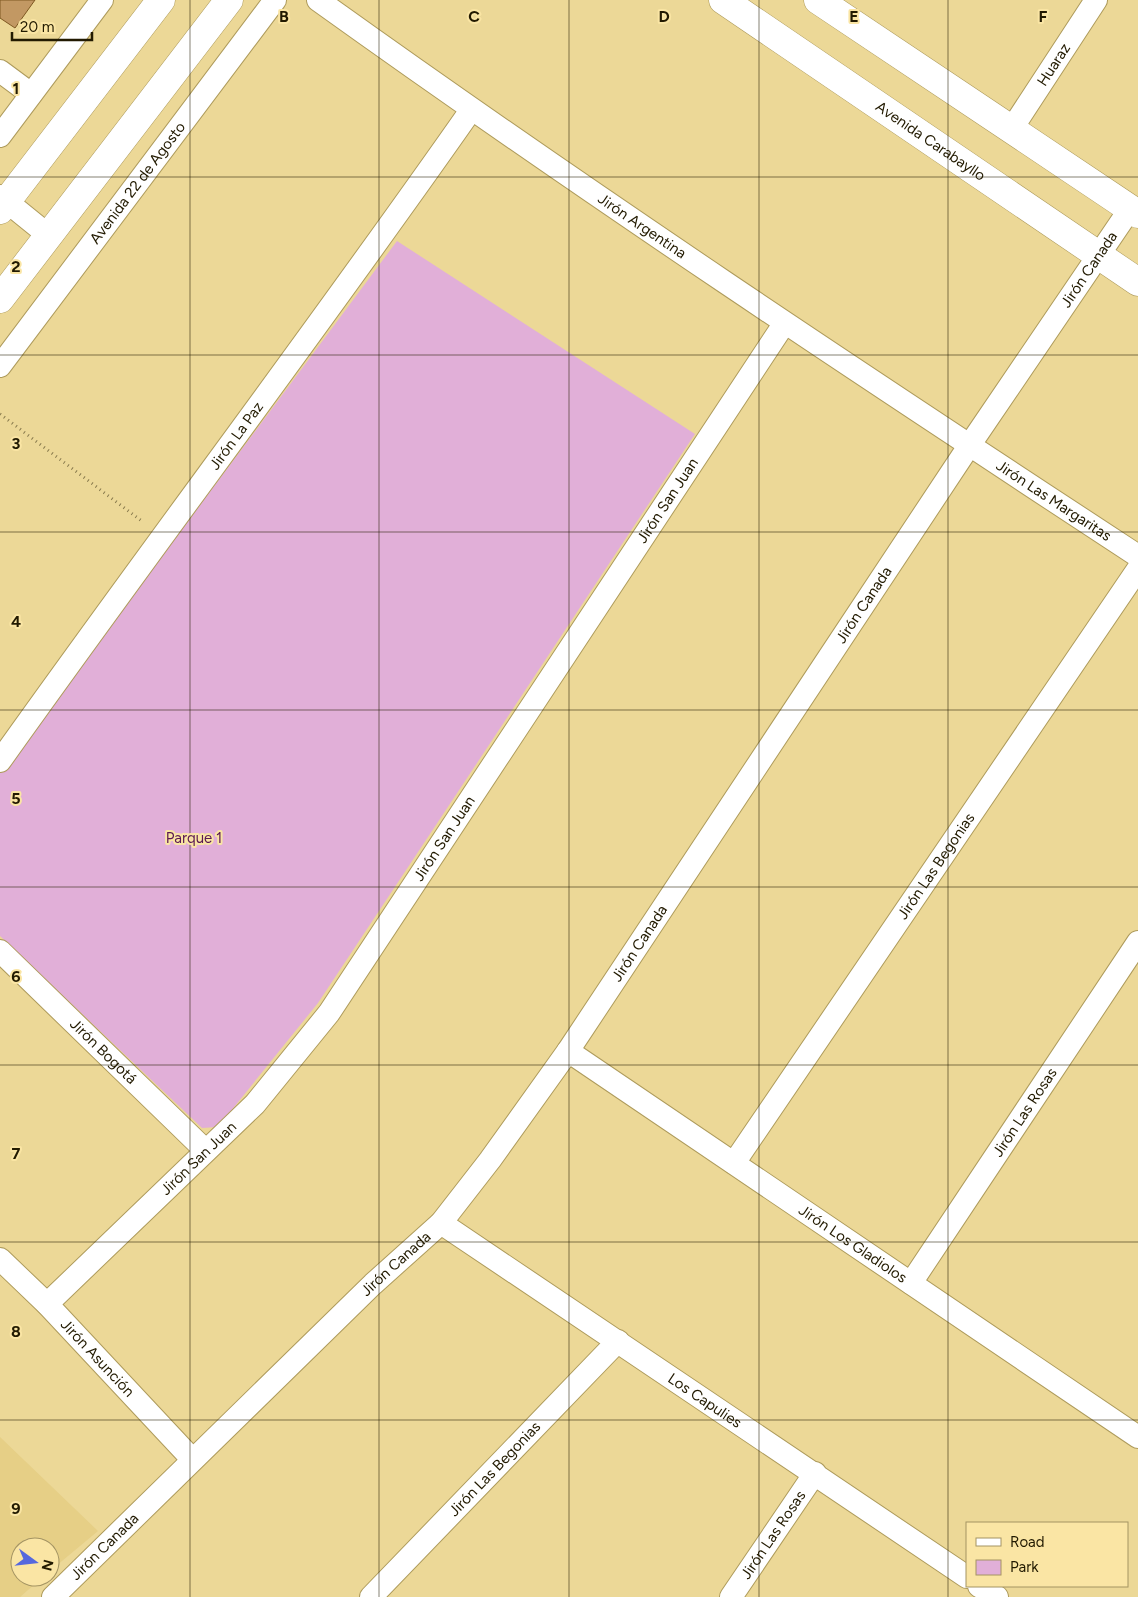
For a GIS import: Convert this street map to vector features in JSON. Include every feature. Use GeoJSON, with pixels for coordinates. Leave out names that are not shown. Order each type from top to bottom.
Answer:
{"type":"FeatureCollection","features":[{"type":"Feature","properties":{"kind":"main road"},"geometry":{"type":"LineString","coordinates":[[2,203],[161,0]]}},
{"type":"Feature","properties":{"kind":"main road"},"geometry":{"type":"LineString","coordinates":[[0,299],[228,0]]}},
{"type":"Feature","properties":{"kind":"main road","name":"Avenida Carabayllo"},"geometry":{"type":"LineString","coordinates":[[723,0],[1138,282]]}},
{"type":"Feature","properties":{"kind":"main road"},"geometry":{"type":"LineString","coordinates":[[818,0],[1134,212]]}},
{"type":"Feature","properties":{"kind":"street"},"geometry":{"type":"LineString","coordinates":[[0,136],[102,0]]}},
{"type":"Feature","properties":{"kind":"street","name":"Avenida 22 de Agosto"},"geometry":{"type":"LineString","coordinates":[[0,366],[275,0]]}},
{"type":"Feature","properties":{"kind":"street","name":"Jirón Argentina"},"geometry":{"type":"LineString","coordinates":[[318,0],[471,110],[784,324],[969,446]]}},
{"type":"Feature","properties":{"kind":"street","name":"Huaraz"},"geometry":{"type":"LineString","coordinates":[[1012,130],[1096,0]]}},
{"type":"Feature","properties":{"kind":"street"},"geometry":{"type":"LineString","coordinates":[[0,71],[32,94]]}},
{"type":"Feature","properties":{"kind":"street","name":"Jirón La Paz"},"geometry":{"type":"LineString","coordinates":[[0,761],[161,536],[389,228],[471,110]]}},
{"type":"Feature","properties":{"kind":"street"},"geometry":{"type":"LineString","coordinates":[[2,203],[48,235]]}},
{"type":"Feature","properties":{"kind":"street","name":"Jirón Canada"},"geometry":{"type":"LineString","coordinates":[[53,1597],[373,1284],[441,1223],[490,1160],[568,1051],[1098,254],[1134,212]]}},
{"type":"Feature","properties":{"kind":"street","name":"Jirón San Juan"},"geometry":{"type":"LineString","coordinates":[[47,1304],[255,1104],[329,1012],[784,324]]}},
{"type":"Feature","properties":{"kind":"street","name":"Jirón Las Margaritas"},"geometry":{"type":"LineString","coordinates":[[969,446],[1138,556]]}},
{"type":"Feature","properties":{"kind":"street","name":"Jirón Las Begonias"},"geometry":{"type":"LineString","coordinates":[[734,1163],[1138,569]]}},
{"type":"Feature","properties":{"kind":"street","name":"Jirón Las Rosas"},"geometry":{"type":"LineString","coordinates":[[911,1283],[1138,942]]}},
{"type":"Feature","properties":{"kind":"street","name":"Jirón Bogotá"},"geometry":{"type":"LineString","coordinates":[[0,951],[205,1150]]}},
{"type":"Feature","properties":{"kind":"street","name":"Jirón Los Gladiolos"},"geometry":{"type":"LineString","coordinates":[[568,1051],[1138,1437]]}},
{"type":"Feature","properties":{"kind":"street","name":"Los Capulies"},"geometry":{"type":"LineString","coordinates":[[441,1223],[966,1576]]}},
{"type":"Feature","properties":{"kind":"street","name":"Jirón Asunción"},"geometry":{"type":"LineString","coordinates":[[0,1259],[47,1304],[192,1459]]}},
{"type":"Feature","properties":{"kind":"street","name":"Jirón Las Begonias"},"geometry":{"type":"LineString","coordinates":[[371,1597],[618,1341]]}},
{"type":"Feature","properties":{"kind":"street","name":"Jirón Las Rosas"},"geometry":{"type":"LineString","coordinates":[[730,1597],[815,1473]]}},
{"type":"Feature","properties":{"kind":"street"},"geometry":{"type":"LineString","coordinates":[[981,1587],[997,1597]]}},
{"type":"Feature","properties":{"kind":"path"},"geometry":{"type":"LineString","coordinates":[[0,414],[161,536]]}},
{"type":"Feature","properties":{"kind":"shaded area"},"geometry":{"type":"Polygon","coordinates":[[[0,1437],[98,1531],[60,1563],[60,1537],[10,1537],[10,1587],[32,1587],[20,1597],[0,1597],[0,1437]]]}},
{"type":"Feature","properties":{"kind":"green space","name":"Parque 1"},"geometry":{"type":"Polygon","coordinates":[[[397,241],[695,434],[318,1003],[218,1127],[202,1128],[0,936],[0,773],[397,241]]]}},
{"type":"Feature","properties":{"kind":"building"},"geometry":{"type":"Polygon","coordinates":[[[0,0],[35,0],[15,28],[0,18],[0,0]]]}}]}
